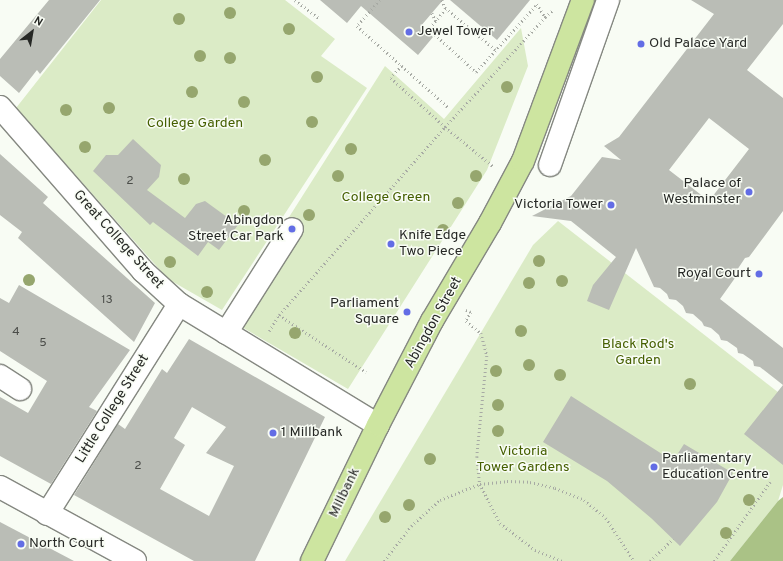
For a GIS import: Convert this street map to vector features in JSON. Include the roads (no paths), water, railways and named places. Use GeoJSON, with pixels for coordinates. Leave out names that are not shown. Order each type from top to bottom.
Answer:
{"type":"FeatureCollection","features":[{"type":"Feature","properties":{"kind":"main road","name":"Abingdon Street"},"geometry":{"type":"LineString","coordinates":[[378,425],[432,321],[523,161],[583,0]]}},
{"type":"Feature","properties":{"kind":"main road","name":"Millbank"},"geometry":{"type":"LineString","coordinates":[[312,561],[378,425]]}},
{"type":"Feature","properties":{"kind":"street"},"geometry":{"type":"LineString","coordinates":[[550,165],[608,0]]}},
{"type":"Feature","properties":{"kind":"street","name":"Great College Street"},"geometry":{"type":"LineString","coordinates":[[0,107],[143,271],[179,304],[378,425]]}},
{"type":"Feature","properties":{"kind":"street"},"geometry":{"type":"LineString","coordinates":[[226,333],[292,229]]}},
{"type":"Feature","properties":{"kind":"street","name":"Little College Street"},"geometry":{"type":"LineString","coordinates":[[47,514],[179,304]]}},
{"type":"Feature","properties":{"kind":"street"},"geometry":{"type":"LineString","coordinates":[[0,376],[20,389]]}},
{"type":"Feature","properties":{"kind":"street"},"geometry":{"type":"LineString","coordinates":[[0,488],[135,561]]}},
{"type":"Feature","properties":{"kind":"place","name":"Jewel Tower"},"geometry":{"type":"Point","coordinates":[409,32]}},
{"type":"Feature","properties":{"kind":"place","name":"Old Palace Yard"},"geometry":{"type":"Point","coordinates":[641,44]}},
{"type":"Feature","properties":{"kind":"place","name":"Palace of Westminster"},"geometry":{"type":"Point","coordinates":[749,192]}},
{"type":"Feature","properties":{"kind":"place","name":"Victoria Tower"},"geometry":{"type":"Point","coordinates":[611,205]}},
{"type":"Feature","properties":{"kind":"place","name":"Abingdon Street Car Park"},"geometry":{"type":"Point","coordinates":[292,229]}},
{"type":"Feature","properties":{"kind":"place","name":"Knife Edge Two Piece"},"geometry":{"type":"Point","coordinates":[391,244]}},
{"type":"Feature","properties":{"kind":"place","name":"Royal Court"},"geometry":{"type":"Point","coordinates":[759,274]}},
{"type":"Feature","properties":{"kind":"place","name":"Parliament Square"},"geometry":{"type":"Point","coordinates":[407,312]}},
{"type":"Feature","properties":{"kind":"place","name":"1 Millbank"},"geometry":{"type":"Point","coordinates":[273,433]}},
{"type":"Feature","properties":{"kind":"place","name":"Parliamentary Education Centre"},"geometry":{"type":"Point","coordinates":[654,467]}},
{"type":"Feature","properties":{"kind":"place","name":"North Court"},"geometry":{"type":"Point","coordinates":[21,544]}},
{"type":"Feature","properties":{"kind":"park label","name":"College Garden"},"geometry":{"type":"Point","coordinates":[195,124]}},
{"type":"Feature","properties":{"kind":"park label","name":"College Green"},"geometry":{"type":"Point","coordinates":[386,198]}},
{"type":"Feature","properties":{"kind":"park label","name":"Black Rod's Garden"},"geometry":{"type":"Point","coordinates":[638,354]}},
{"type":"Feature","properties":{"kind":"park label","name":"Victoria Tower Gardens"},"geometry":{"type":"Point","coordinates":[523,460]}}]}
